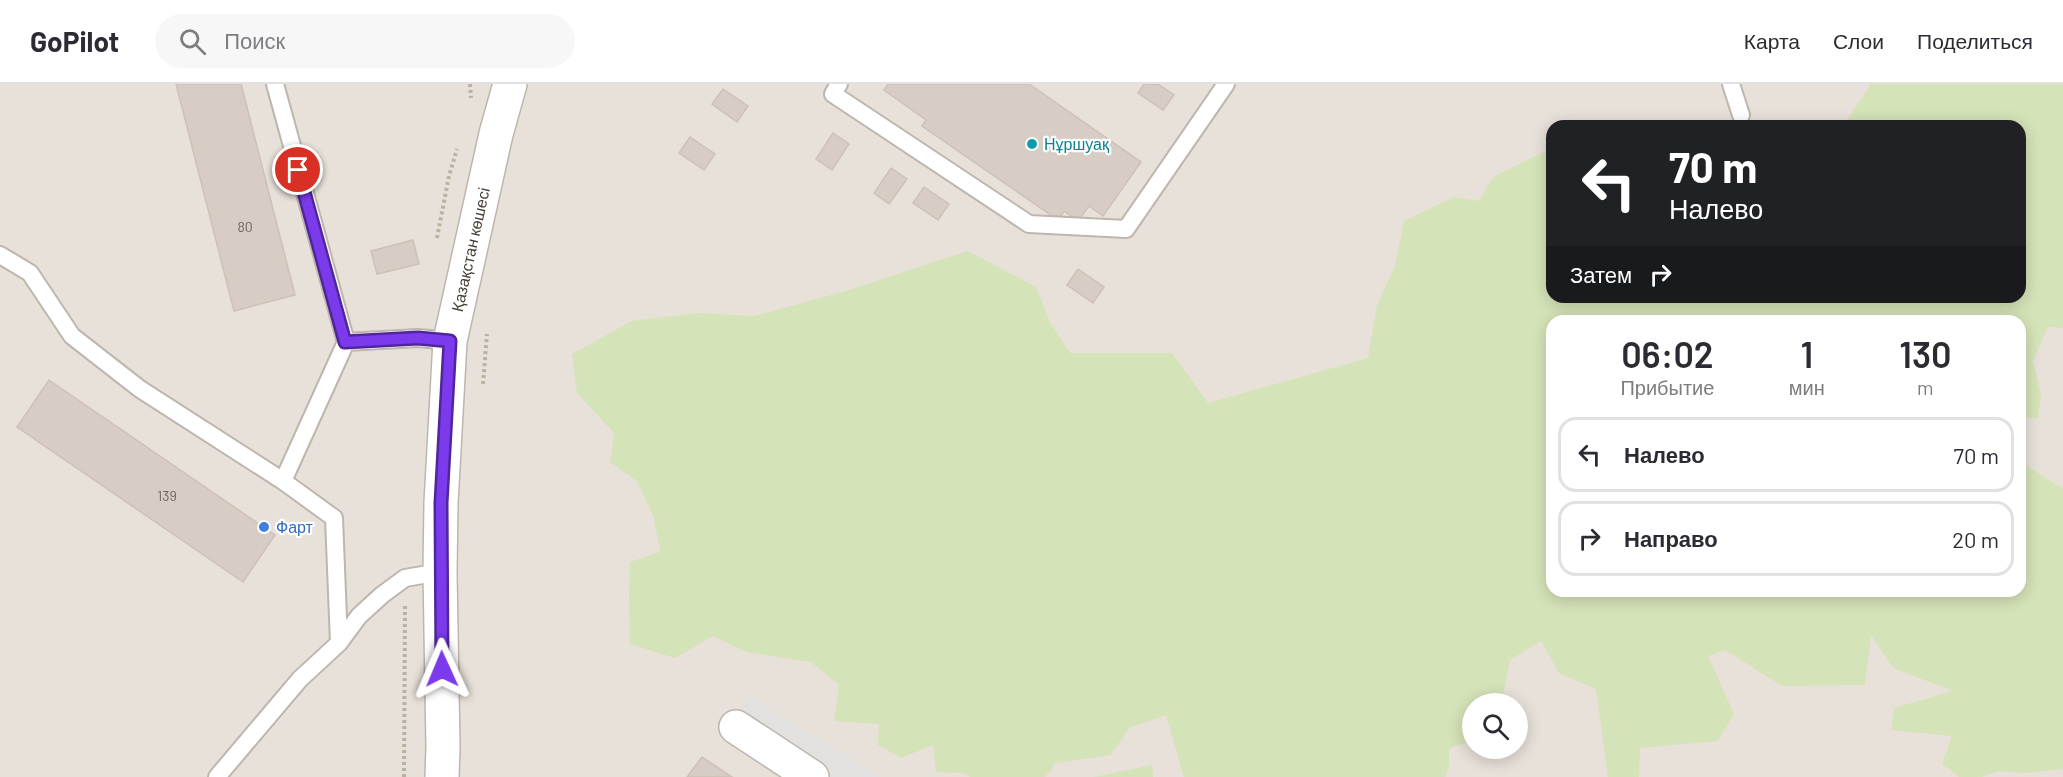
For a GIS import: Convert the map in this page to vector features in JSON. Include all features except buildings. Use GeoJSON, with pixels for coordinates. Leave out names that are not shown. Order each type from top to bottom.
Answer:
{"type":"FeatureCollection","features":[{"type":"Feature","properties":{"kind":"street","name":"Қазақстан көшесі"},"geometry":{"type":"LineString","coordinates":[[442,777],[441,503],[450,341],[496,134],[510,84]]}},
{"type":"Feature","properties":{"kind":"street"},"geometry":{"type":"LineString","coordinates":[[736,727],[812,777]]}},
{"type":"Feature","properties":{"kind":"lane"},"geometry":{"type":"LineString","coordinates":[[275,84],[345,342],[283,481]]}},
{"type":"Feature","properties":{"kind":"lane"},"geometry":{"type":"LineString","coordinates":[[839,84],[833,94],[1029,224],[1126,229],[1226,84]]}},
{"type":"Feature","properties":{"kind":"lane"},"geometry":{"type":"LineString","coordinates":[[1731,84],[1741,115]]}},
{"type":"Feature","properties":{"kind":"lane"},"geometry":{"type":"LineString","coordinates":[[0,255],[30,273],[72,336],[140,389],[283,481],[334,518],[339,643]]}},
{"type":"Feature","properties":{"kind":"lane"},"geometry":{"type":"LineString","coordinates":[[345,342],[418,338],[450,341]]}},
{"type":"Feature","properties":{"kind":"lane"},"geometry":{"type":"LineString","coordinates":[[217,777],[300,679],[339,643],[359,616],[405,578],[440,572]]}},
{"type":"Feature","properties":{"kind":"path"},"geometry":{"type":"LineString","coordinates":[[482,392],[489,324]]}},
{"type":"Feature","properties":{"kind":"shaded area"},"geometry":{"type":"Polygon","coordinates":[[[0,84],[2063,84],[2063,777],[0,777],[0,84]]]}},
{"type":"Feature","properties":{"kind":"shaded area"},"geometry":{"type":"Polygon","coordinates":[[[747,695],[881,777],[812,777],[736,727],[747,695]]]}},
{"type":"Feature","properties":{"kind":"green space"},"geometry":{"type":"Polygon","coordinates":[[[1871,84],[2063,84],[2063,328],[2048,327],[2033,361],[2041,394],[2038,418],[2026,417],[2026,315],[1546,315],[1546,597],[2026,597],[2026,465],[2063,489],[2063,769],[2025,773],[1997,771],[1982,777],[1959,777],[1942,764],[1952,736],[1891,730],[1894,708],[1953,691],[1893,668],[1871,635],[1865,685],[1782,686],[1725,650],[1708,656],[1734,714],[1718,741],[1640,748],[1639,777],[1608,777],[1596,689],[1559,673],[1541,641],[1510,660],[1503,693],[1462,693],[1462,744],[1449,748],[1449,766],[1445,777],[1184,777],[1166,715],[1129,728],[1111,755],[1056,763],[1045,777],[970,777],[964,773],[936,772],[933,745],[901,758],[878,745],[879,724],[834,721],[839,685],[811,662],[746,652],[713,636],[675,658],[630,644],[630,562],[660,552],[654,518],[637,481],[610,462],[614,433],[577,393],[572,354],[632,321],[698,313],[755,316],[849,290],[968,251],[1036,287],[1050,322],[1070,353],[1172,353],[1208,403],[1368,358],[1377,305],[1395,266],[1404,221],[1454,197],[1479,201],[1493,177],[1546,151],[1546,303],[2026,303],[2026,120],[1847,120],[1871,84]]]}},
{"type":"Feature","properties":{"kind":"green space"},"geometry":{"type":"Polygon","coordinates":[[[1152,765],[1153,777],[1094,777],[1152,765]]]}},
{"type":"Feature","properties":{"kind":"place","name":"Нұршуақ"},"geometry":{"type":"Point","coordinates":[1032,144]}},
{"type":"Feature","properties":{"kind":"place","name":"Фарт"},"geometry":{"type":"Point","coordinates":[264,527]}},
{"type":"Feature","properties":{"kind":"route"},"geometry":{"type":"LineString","coordinates":[[298,170],[345,342],[418,338],[450,341],[441,503],[442,669]]}}]}
